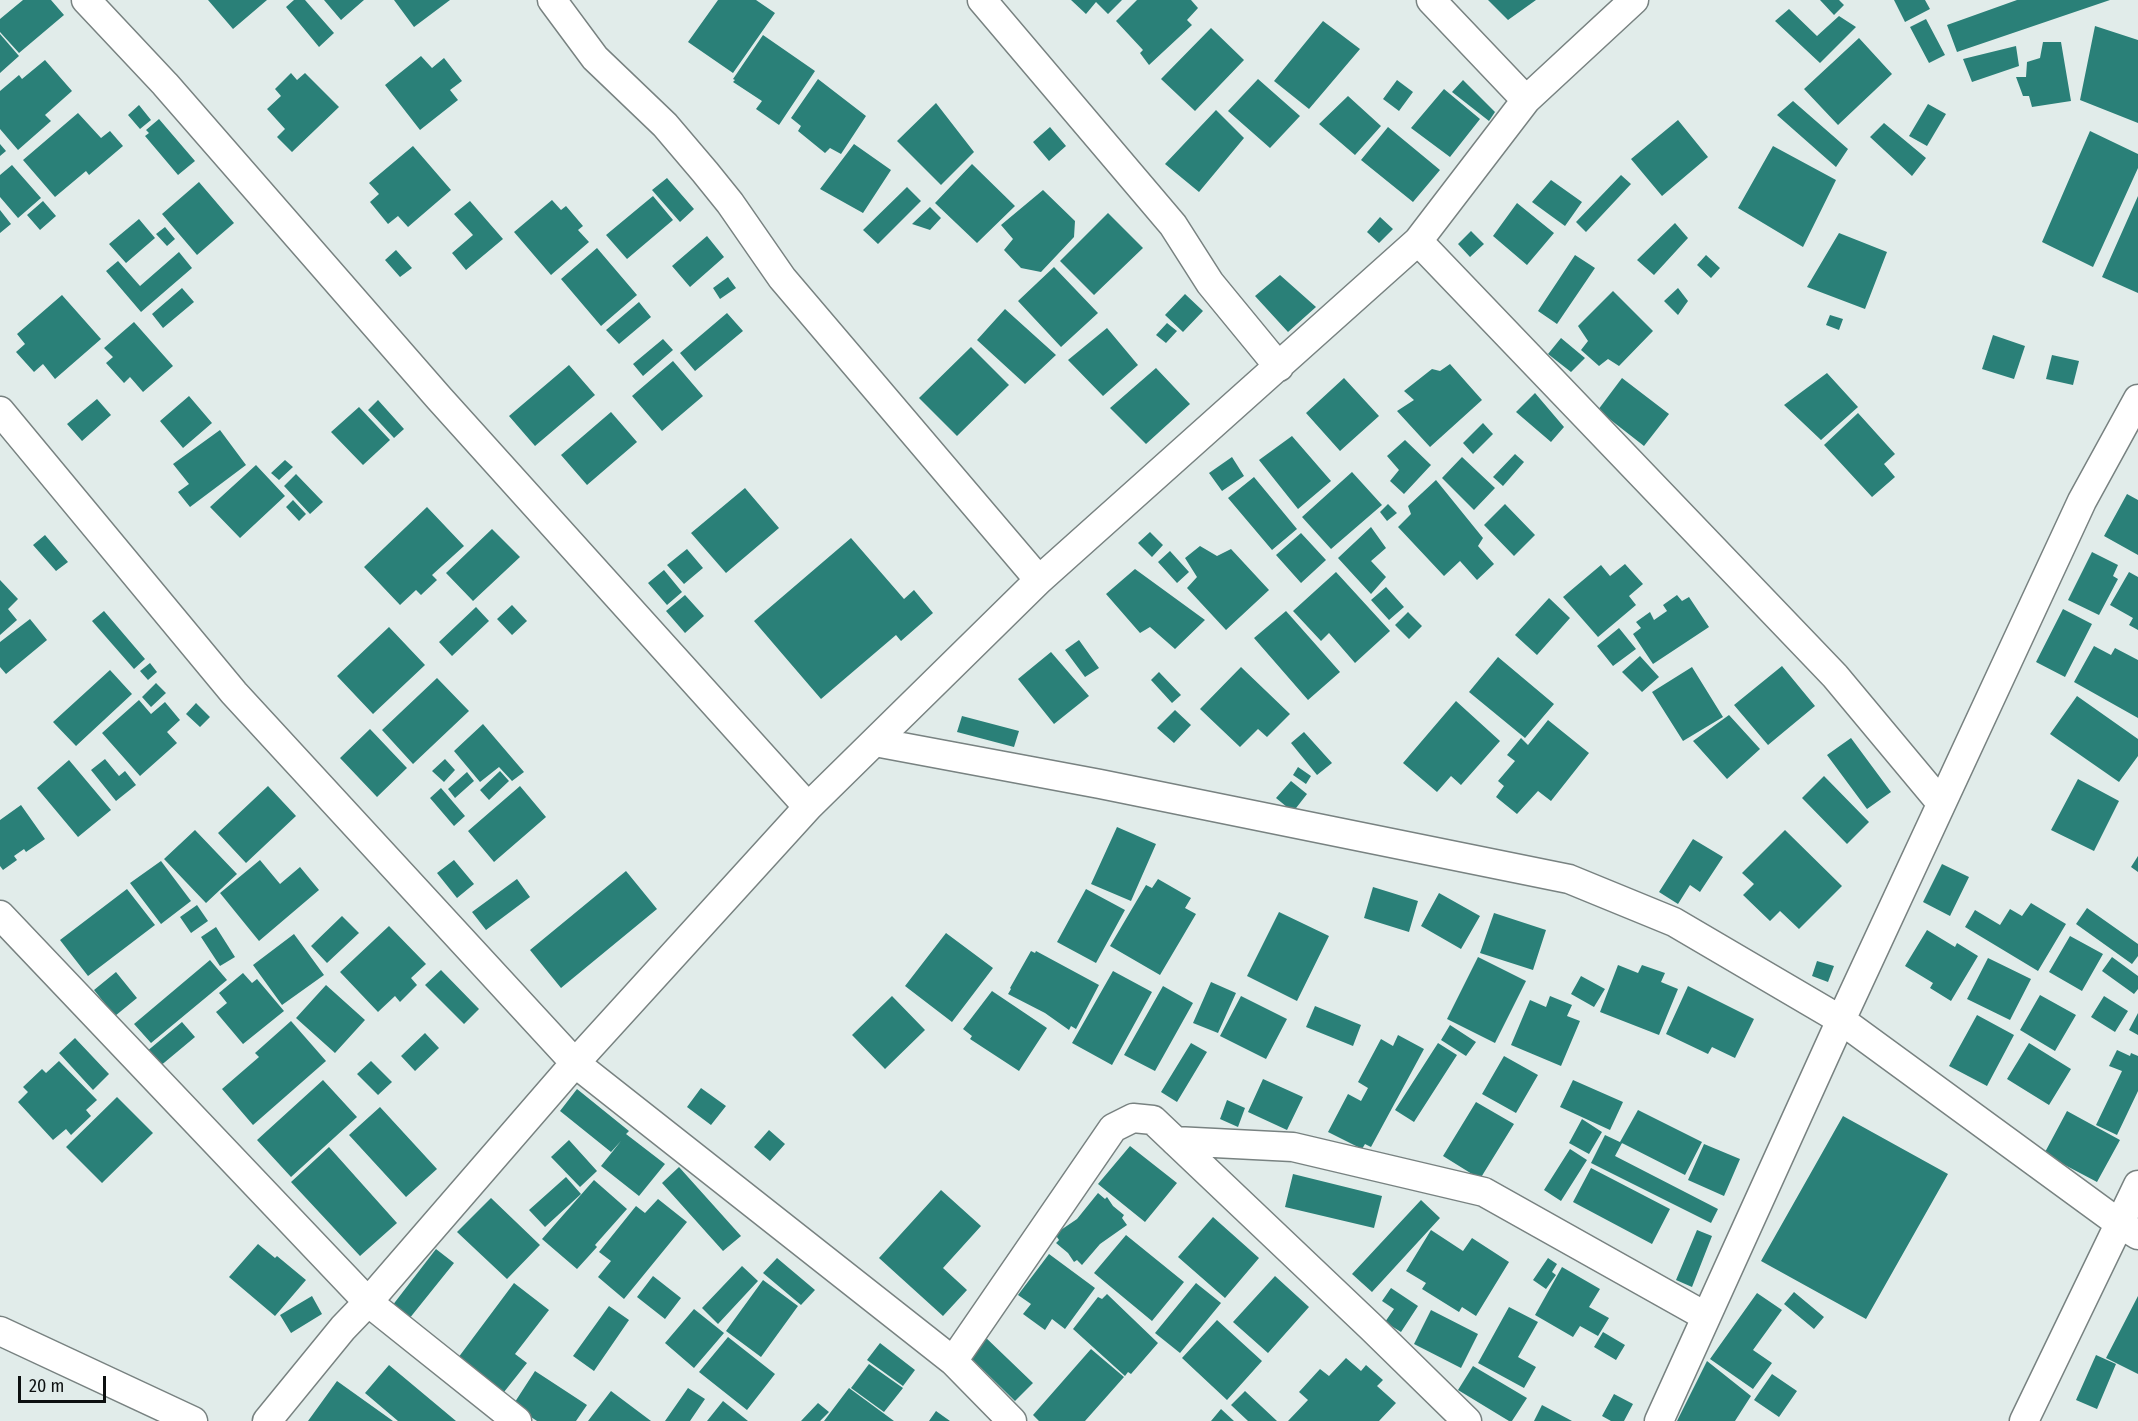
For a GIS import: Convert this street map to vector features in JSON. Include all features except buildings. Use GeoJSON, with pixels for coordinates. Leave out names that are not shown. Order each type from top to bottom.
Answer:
{"type":"FeatureCollection","features":[{"type":"Feature","properties":{"kind":"street"},"geometry":{"type":"LineString","coordinates":[[86,0],[165,84],[447,407],[808,807]]}},
{"type":"Feature","properties":{"kind":"street"},"geometry":{"type":"LineString","coordinates":[[552,0],[595,58],[665,125],[705,172],[730,203],[782,278],[1039,580]]}},
{"type":"Feature","properties":{"kind":"street"},"geometry":{"type":"LineString","coordinates":[[982,0],[1173,225],[1210,282],[1279,367]]}},
{"type":"Feature","properties":{"kind":"street"},"geometry":{"type":"LineString","coordinates":[[1431,0],[1526,100]]}},
{"type":"Feature","properties":{"kind":"street"},"geometry":{"type":"LineString","coordinates":[[267,1421],[343,1328],[575,1063],[808,807],[1039,580],[1418,241],[1526,100],[1634,0]]}},
{"type":"Feature","properties":{"kind":"street"},"geometry":{"type":"LineString","coordinates":[[1418,241],[1835,676],[1941,803]]}},
{"type":"Feature","properties":{"kind":"street"},"geometry":{"type":"LineString","coordinates":[[1659,1421],[1841,1020],[2082,501],[2138,399]]}},
{"type":"Feature","properties":{"kind":"street"},"geometry":{"type":"LineString","coordinates":[[0,411],[234,693],[575,1063],[953,1361],[1012,1421]]}},
{"type":"Feature","properties":{"kind":"street"},"geometry":{"type":"LineString","coordinates":[[875,742],[1100,784],[1569,879],[1674,922],[1841,1020],[2129,1229]]}},
{"type":"Feature","properties":{"kind":"street"},"geometry":{"type":"LineString","coordinates":[[0,915],[368,1302],[517,1421]]}},
{"type":"Feature","properties":{"kind":"street"},"geometry":{"type":"LineString","coordinates":[[953,1361],[1113,1128],[1132,1118],[1153,1120],[1467,1421]]}},
{"type":"Feature","properties":{"kind":"street"},"geometry":{"type":"LineString","coordinates":[[1175,1141],[1293,1147],[1484,1192],[1705,1316]]}},
{"type":"Feature","properties":{"kind":"street"},"geometry":{"type":"LineString","coordinates":[[2024,1421],[2129,1229],[2138,1185]]}},
{"type":"Feature","properties":{"kind":"street"},"geometry":{"type":"LineString","coordinates":[[0,1331],[193,1421]]}}]}
